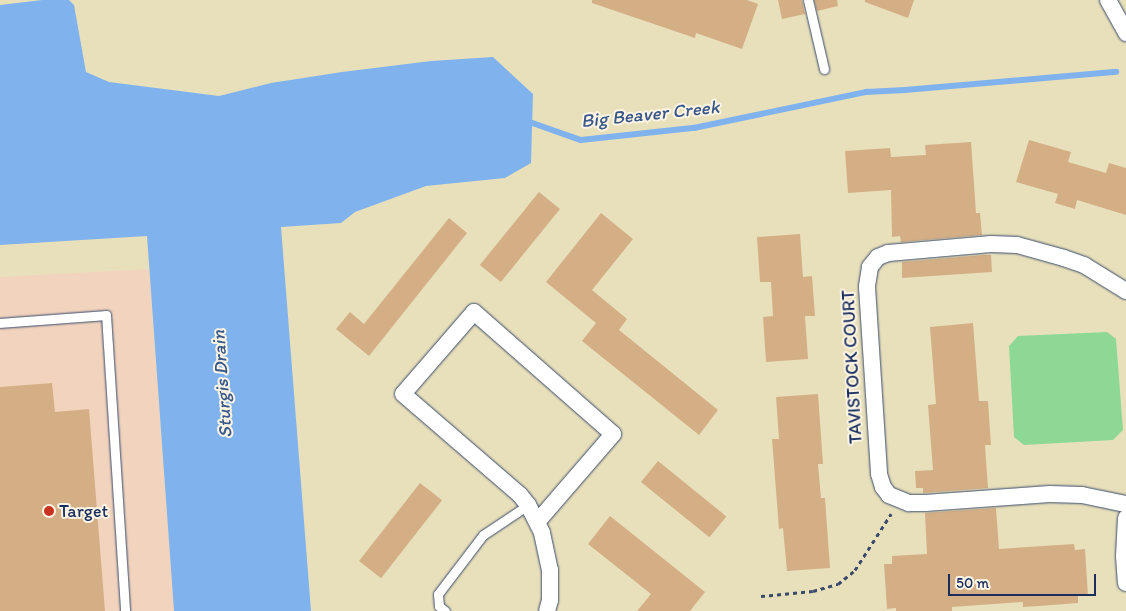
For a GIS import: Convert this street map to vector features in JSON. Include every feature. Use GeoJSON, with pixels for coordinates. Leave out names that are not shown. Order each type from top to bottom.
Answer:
{"type":"FeatureCollection","features":[{"type":"Feature","properties":{"kind":"street"},"geometry":{"type":"LineString","coordinates":[[1108,0],[1123,23]]}},
{"type":"Feature","properties":{"kind":"street","name":"TAVISTOCK COURT"},"geometry":{"type":"LineString","coordinates":[[898,500],[889,495],[882,486],[879,474],[867,287],[870,267],[878,257],[902,250],[991,244],[1017,245],[1084,265],[1126,291]]}},
{"type":"Feature","properties":{"kind":"street"},"geometry":{"type":"LineString","coordinates":[[538,521],[613,434],[474,312],[403,394],[520,495],[528,505],[538,521],[550,570],[550,600],[547,611]]}},
{"type":"Feature","properties":{"kind":"street"},"geometry":{"type":"LineString","coordinates":[[898,500],[925,503],[1068,494],[1126,504]]}},
{"type":"Feature","properties":{"kind":"street"},"geometry":{"type":"LineString","coordinates":[[1126,518],[1124,556],[1126,583]]}},
{"type":"Feature","properties":{"kind":"lane"},"geometry":{"type":"LineString","coordinates":[[808,0],[824,70]]}},
{"type":"Feature","properties":{"kind":"lane"},"geometry":{"type":"LineString","coordinates":[[0,323],[106,316],[125,611]]}},
{"type":"Feature","properties":{"kind":"lane"},"geometry":{"type":"LineString","coordinates":[[445,611],[439,606],[438,594],[483,535],[528,505]]}},
{"type":"Feature","properties":{"kind":"path"},"geometry":{"type":"LineString","coordinates":[[761,596],[813,591],[838,584],[855,570],[885,527],[898,500]]}},
{"type":"Feature","properties":{"kind":"shaded area"},"geometry":{"type":"Polygon","coordinates":[[[149,269],[174,611],[0,611],[0,277],[149,269]]]}},
{"type":"Feature","properties":{"kind":"green space"},"geometry":{"type":"Polygon","coordinates":[[[1107,332],[1116,339],[1123,430],[1113,440],[1024,445],[1014,437],[1009,346],[1018,336],[1107,332]]]}},
{"type":"Feature","properties":{"kind":"water","name":"Sturgis Drain"},"geometry":{"type":"Polygon","coordinates":[[[42,0],[69,0],[74,5],[86,72],[109,82],[219,96],[271,83],[342,72],[431,61],[493,57],[533,94],[531,163],[505,178],[426,186],[355,212],[341,223],[281,227],[311,611],[174,611],[147,236],[0,245],[0,5],[42,0]]]}},
{"type":"Feature","properties":{"kind":"building"},"geometry":{"type":"Polygon","coordinates":[[[592,0],[747,0],[758,4],[742,49],[696,33],[695,38],[592,3],[592,0]]]}},
{"type":"Feature","properties":{"kind":"building"},"geometry":{"type":"Polygon","coordinates":[[[778,0],[802,0],[805,14],[782,19],[778,0]]]}},
{"type":"Feature","properties":{"kind":"building"},"geometry":{"type":"Polygon","coordinates":[[[814,0],[837,0],[838,6],[817,11],[814,0]]]}},
{"type":"Feature","properties":{"kind":"building"},"geometry":{"type":"Polygon","coordinates":[[[865,0],[914,0],[908,18],[865,2],[865,0]]]}},
{"type":"Feature","properties":{"kind":"building"},"geometry":{"type":"Polygon","coordinates":[[[1029,140],[1071,152],[1068,162],[1106,173],[1109,163],[1126,168],[1126,215],[1077,200],[1075,209],[1055,203],[1058,194],[1016,182],[1029,140]]]}},
{"type":"Feature","properties":{"kind":"building"},"geometry":{"type":"Polygon","coordinates":[[[971,142],[976,213],[980,213],[982,235],[901,242],[900,236],[892,237],[891,190],[848,193],[845,151],[890,148],[891,157],[926,155],[925,145],[971,142]]]}},
{"type":"Feature","properties":{"kind":"building"},"geometry":{"type":"Polygon","coordinates":[[[539,192],[560,209],[501,282],[480,265],[539,192]]]}},
{"type":"Feature","properties":{"kind":"building"},"geometry":{"type":"Polygon","coordinates":[[[601,213],[633,239],[592,290],[627,319],[619,330],[718,410],[699,435],[582,341],[596,323],[546,282],[601,213]]]}},
{"type":"Feature","properties":{"kind":"building"},"geometry":{"type":"Polygon","coordinates":[[[449,218],[467,233],[369,356],[336,329],[350,312],[364,324],[449,218]]]}},
{"type":"Feature","properties":{"kind":"building"},"geometry":{"type":"Polygon","coordinates":[[[800,234],[803,277],[812,276],[815,316],[805,316],[808,359],[766,362],[763,317],[773,316],[771,282],[760,282],[757,237],[800,234]]]}},
{"type":"Feature","properties":{"kind":"building"},"geometry":{"type":"Polygon","coordinates":[[[991,255],[992,272],[902,278],[902,262],[991,255]]]}},
{"type":"Feature","properties":{"kind":"building"},"geometry":{"type":"Polygon","coordinates":[[[973,323],[979,401],[988,401],[991,445],[985,445],[988,488],[923,493],[923,488],[916,488],[915,471],[933,470],[928,405],[936,404],[930,327],[973,323]]]}},
{"type":"Feature","properties":{"kind":"building","name":"Target"},"geometry":{"type":"Polygon","coordinates":[[[52,383],[55,412],[89,409],[105,611],[0,611],[0,387],[52,383]]]}},
{"type":"Feature","properties":{"kind":"building"},"geometry":{"type":"Polygon","coordinates":[[[818,394],[823,464],[818,464],[821,498],[825,498],[830,568],[787,571],[783,528],[779,529],[772,439],[779,439],[776,397],[818,394]]]}},
{"type":"Feature","properties":{"kind":"building"},"geometry":{"type":"Polygon","coordinates":[[[658,461],[726,516],[709,537],[641,482],[658,461]]]}},
{"type":"Feature","properties":{"kind":"building"},"geometry":{"type":"Polygon","coordinates":[[[420,483],[442,500],[381,578],[359,561],[420,483]]]}},
{"type":"Feature","properties":{"kind":"building"},"geometry":{"type":"Polygon","coordinates":[[[996,508],[999,549],[1074,544],[1075,550],[1085,549],[1088,596],[1078,596],[1078,603],[1039,606],[1023,607],[1023,602],[952,607],[952,611],[896,611],[896,608],[887,609],[884,564],[892,564],[892,556],[927,554],[925,513],[996,508]]]}},
{"type":"Feature","properties":{"kind":"building"},"geometry":{"type":"Polygon","coordinates":[[[610,516],[705,592],[690,611],[637,611],[651,594],[588,544],[610,516]]]}},
{"type":"Feature","properties":{"kind":"waterway","name":"Big Beaver Creek"},"geometry":{"type":"LineString","coordinates":[[527,121],[581,140],[694,128],[866,92],[1116,72]]}},
{"type":"Feature","properties":{"kind":"place","name":"Target"},"geometry":{"type":"Point","coordinates":[49,511]}}]}
